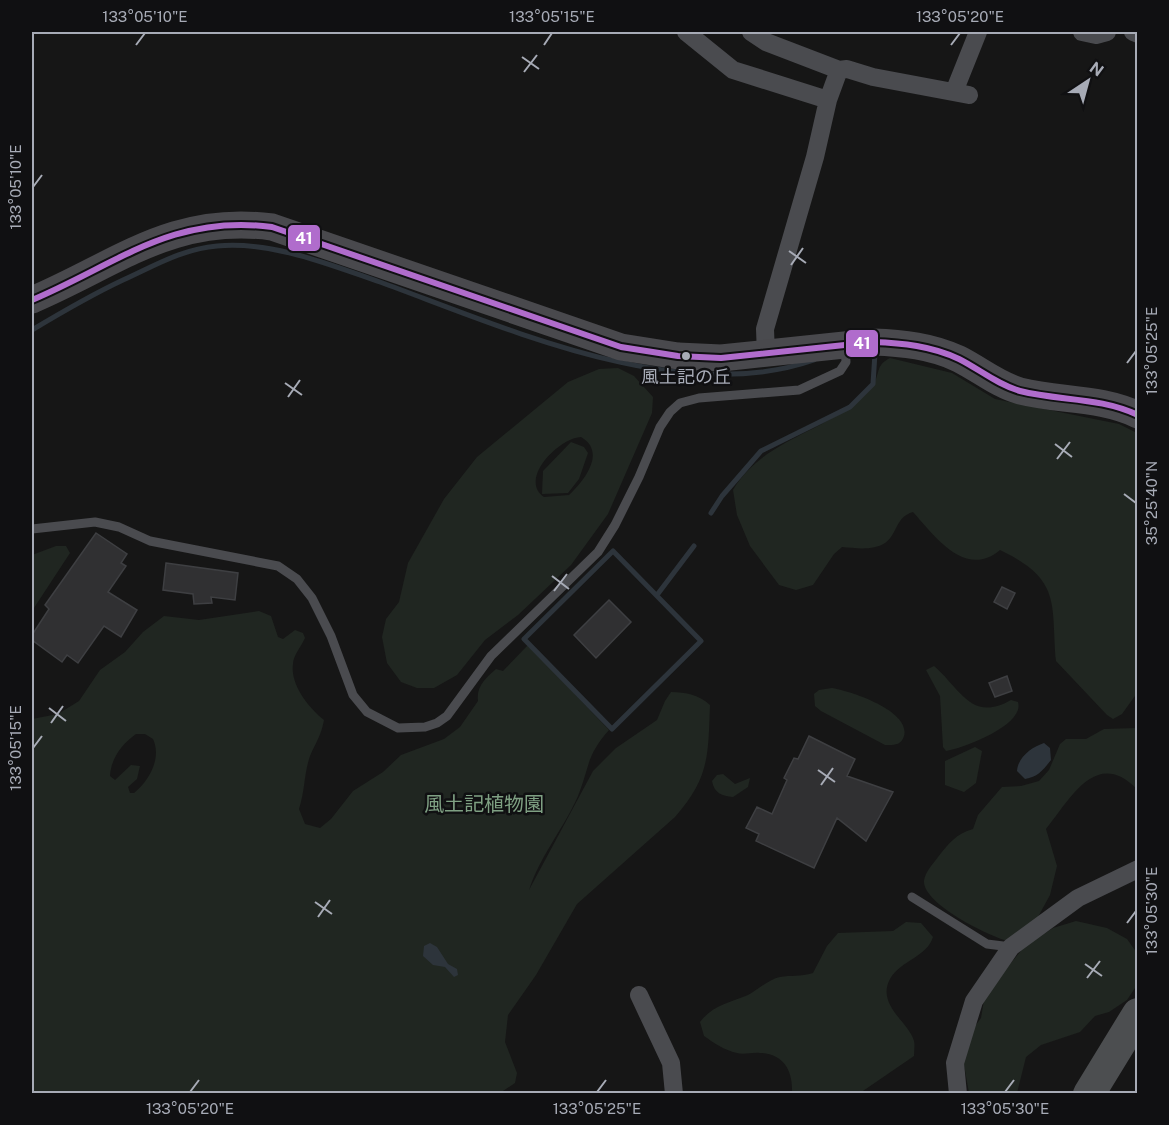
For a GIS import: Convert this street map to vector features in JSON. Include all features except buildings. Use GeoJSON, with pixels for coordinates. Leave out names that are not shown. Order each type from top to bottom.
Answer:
{"type":"FeatureCollection","features":[{"type":"Feature","properties":{"kind":"highway"},"geometry":{"type":"LineString","coordinates":[[1089,1094],[1137,1014]]}},
{"type":"Feature","properties":{"kind":"main road"},"geometry":{"type":"LineString","coordinates":[[32,300],[114,258],[184,231],[219,224],[248,224],[283,230],[621,347],[678,356],[721,358],[766,355],[845,344],[894,342],[937,350],[958,358],[1019,391],[1112,404],[1137,415]]}},
{"type":"Feature","properties":{"kind":"street"},"geometry":{"type":"LineString","coordinates":[[686,32],[733,70],[828,100]]}},
{"type":"Feature","properties":{"kind":"street"},"geometry":{"type":"LineString","coordinates":[[751,32],[766,42],[839,70],[847,69],[873,77],[961,93],[978,32]]}},
{"type":"Feature","properties":{"kind":"street"},"geometry":{"type":"LineString","coordinates":[[1082,32],[1096,35],[1107,32]]}},
{"type":"Feature","properties":{"kind":"street"},"geometry":{"type":"LineString","coordinates":[[1133,32],[1137,34]]}},
{"type":"Feature","properties":{"kind":"street"},"geometry":{"type":"LineString","coordinates":[[766,355],[765,329],[815,157],[828,100],[839,70]]}},
{"type":"Feature","properties":{"kind":"street"},"geometry":{"type":"LineString","coordinates":[[958,1094],[955,1063],[974,1002],[1011,947],[1078,898],[1137,869]]}},
{"type":"Feature","properties":{"kind":"street"},"geometry":{"type":"LineString","coordinates":[[639,995],[671,1063],[674,1094]]}},
{"type":"Feature","properties":{"kind":"lane"},"geometry":{"type":"LineString","coordinates":[[32,529],[95,522],[119,527],[150,541],[278,566],[297,579],[312,598],[332,636],[352,695],[367,712],[398,728],[425,727],[447,716],[491,656],[598,552],[615,525],[660,427],[670,412],[680,404],[699,398],[799,390],[840,371],[846,362],[845,344]]}},
{"type":"Feature","properties":{"kind":"lane"},"geometry":{"type":"LineString","coordinates":[[912,897],[987,944],[1011,947]]}},
{"type":"Feature","properties":{"kind":"green space"},"geometry":{"type":"Polygon","coordinates":[[[890,358],[952,373],[995,399],[1119,424],[1137,433],[1137,693],[1122,714],[1113,719],[1107,715],[1056,661],[1053,610],[1045,584],[1023,563],[1000,550],[987,558],[974,560],[962,557],[940,542],[913,512],[903,518],[889,539],[880,546],[842,547],[834,554],[813,585],[796,590],[779,585],[750,546],[737,515],[733,490],[758,461],[773,450],[839,414],[866,394],[873,387],[880,366],[890,358]]]}},
{"type":"Feature","properties":{"kind":"green space"},"geometry":{"type":"Polygon","coordinates":[[[618,368],[634,376],[653,397],[652,413],[608,514],[571,565],[518,615],[485,640],[457,675],[434,688],[417,688],[401,682],[387,663],[382,637],[386,619],[399,602],[408,563],[444,499],[477,457],[568,382],[599,369],[618,368]],[[581,437],[572,439],[562,444],[545,461],[538,470],[536,480],[537,489],[544,497],[569,495],[581,482],[593,458],[589,443],[581,437]]]}},
{"type":"Feature","properties":{"kind":"green space"},"geometry":{"type":"Polygon","coordinates":[[[571,442],[584,447],[588,453],[579,479],[568,493],[542,494],[543,471],[571,442]]]}},
{"type":"Feature","properties":{"kind":"green space"},"geometry":{"type":"Polygon","coordinates":[[[56,546],[66,546],[70,553],[32,611],[32,555],[56,546]]]}},
{"type":"Feature","properties":{"kind":"green space","name":"風土記植物園"},"geometry":{"type":"Polygon","coordinates":[[[259,611],[271,616],[278,637],[283,639],[295,630],[303,633],[305,638],[293,661],[294,680],[307,703],[324,720],[308,762],[299,809],[305,824],[320,828],[331,819],[353,791],[383,772],[401,755],[444,739],[460,727],[478,701],[480,687],[485,679],[496,669],[503,671],[528,645],[609,730],[592,754],[578,796],[539,865],[529,890],[593,771],[616,748],[657,720],[671,692],[692,695],[710,705],[705,765],[695,790],[675,817],[577,904],[536,975],[508,1015],[505,1042],[517,1073],[515,1083],[500,1093],[32,1094],[32,719],[58,714],[79,701],[100,670],[125,652],[143,632],[164,616],[199,620],[259,611]],[[136,734],[126,742],[115,757],[111,769],[110,776],[115,780],[131,765],[140,766],[137,779],[128,787],[130,793],[134,793],[145,782],[155,761],[153,739],[145,734],[136,734]]]}},
{"type":"Feature","properties":{"kind":"green space"},"geometry":{"type":"Polygon","coordinates":[[[934,666],[967,700],[976,705],[997,706],[1011,700],[1018,702],[1018,711],[1003,727],[991,734],[946,751],[943,747],[940,696],[926,670],[934,666]]]}},
{"type":"Feature","properties":{"kind":"green space"},"geometry":{"type":"Polygon","coordinates":[[[832,688],[865,698],[898,718],[904,727],[901,742],[885,745],[821,711],[815,706],[814,694],[819,690],[832,688]]]}},
{"type":"Feature","properties":{"kind":"green space"},"geometry":{"type":"Polygon","coordinates":[[[1137,728],[1137,789],[1122,778],[1109,774],[1097,775],[1075,792],[1046,829],[1057,866],[1050,895],[1033,926],[1008,941],[972,926],[934,899],[924,881],[928,871],[953,840],[973,829],[978,815],[1002,787],[1021,786],[1039,781],[1049,770],[1060,744],[1066,739],[1086,739],[1104,729],[1137,728]]]}},
{"type":"Feature","properties":{"kind":"green space"},"geometry":{"type":"Polygon","coordinates":[[[975,747],[982,751],[976,783],[964,792],[945,785],[945,761],[975,747]]]}},
{"type":"Feature","properties":{"kind":"green space"},"geometry":{"type":"Polygon","coordinates":[[[723,774],[735,784],[750,778],[748,787],[733,797],[722,795],[712,781],[717,775],[723,774]]]}},
{"type":"Feature","properties":{"kind":"green space"},"geometry":{"type":"Polygon","coordinates":[[[1076,921],[1107,928],[1127,939],[1137,953],[1137,985],[1127,1000],[1109,1012],[1095,1016],[1080,1032],[1041,1045],[1026,1057],[1017,1093],[969,1093],[963,1059],[970,1033],[981,1018],[985,994],[1025,946],[1053,928],[1076,921]]]}},
{"type":"Feature","properties":{"kind":"green space"},"geometry":{"type":"Polygon","coordinates":[[[906,922],[921,923],[933,937],[930,944],[920,954],[895,973],[887,988],[890,1005],[914,1041],[914,1056],[860,1093],[792,1093],[789,1071],[781,1060],[768,1054],[732,1052],[704,1036],[700,1022],[716,1008],[748,995],[776,978],[813,973],[827,946],[838,933],[893,931],[906,922]]]}},
{"type":"Feature","properties":{"kind":"shaded area"},"geometry":{"type":"Polygon","coordinates":[[[1044,743],[1050,748],[1051,760],[1037,775],[1025,779],[1017,771],[1020,761],[1030,750],[1044,743]]]}},
{"type":"Feature","properties":{"kind":"shaded area"},"geometry":{"type":"Polygon","coordinates":[[[430,943],[437,947],[448,964],[457,969],[458,975],[454,977],[445,967],[433,965],[423,956],[424,946],[430,943]]]}},
{"type":"Feature","properties":{"kind":"waterway"},"geometry":{"type":"LineString","coordinates":[[32,330],[100,292],[168,259],[204,248],[238,245],[300,255],[537,339],[594,356],[651,368],[707,374],[762,372],[814,360]]}},
{"type":"Feature","properties":{"kind":"waterway"},"geometry":{"type":"LineString","coordinates":[[711,513],[722,496],[761,451],[850,407],[873,384],[875,353]]}},
{"type":"Feature","properties":{"kind":"waterway"},"geometry":{"type":"LineString","coordinates":[[657,595],[694,546]]}},
{"type":"Feature","properties":{"kind":"waterway"},"geometry":{"type":"LineString","coordinates":[[613,551],[701,641],[612,729],[524,639],[613,551]]}},
{"type":"Feature","properties":{"kind":"transit line","name":"41"},"geometry":{"type":"LineString","coordinates":[[32,300],[146,245],[175,235],[204,228],[236,225],[272,227],[621,347],[678,356],[721,358],[873,342],[906,344],[949,355],[1004,385],[1020,391],[1095,402],[1138,415]]}},
{"type":"Feature","properties":{"kind":"place","name":"風土記の丘"},"geometry":{"type":"Point","coordinates":[686,356]}}]}
